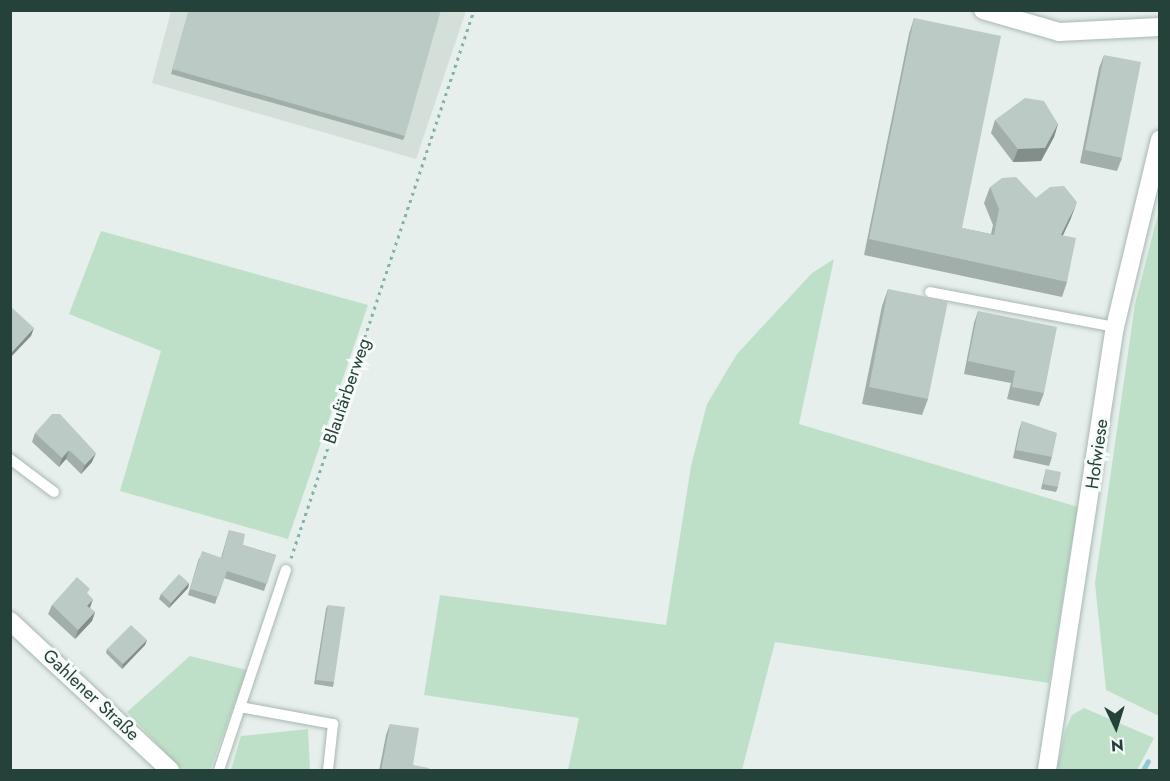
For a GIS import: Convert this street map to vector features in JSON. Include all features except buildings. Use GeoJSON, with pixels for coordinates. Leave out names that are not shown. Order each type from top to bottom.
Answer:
{"type":"FeatureCollection","features":[{"type":"Feature","properties":{"kind":"street"},"geometry":{"type":"LineString","coordinates":[[982,10],[1059,32],[1160,27]]}},
{"type":"Feature","properties":{"kind":"street","name":"Hofwiese"},"geometry":{"type":"LineString","coordinates":[[1047,771],[1115,327],[1160,139]]}},
{"type":"Feature","properties":{"kind":"street","name":"Gahlener Straße"},"geometry":{"type":"LineString","coordinates":[[10,621],[170,771]]}},
{"type":"Feature","properties":{"kind":"lane"},"geometry":{"type":"LineString","coordinates":[[930,292],[1115,327]]}},
{"type":"Feature","properties":{"kind":"lane"},"geometry":{"type":"LineString","coordinates":[[10,459],[54,492]]}},
{"type":"Feature","properties":{"kind":"lane"},"geometry":{"type":"LineString","coordinates":[[219,771],[286,570]]}},
{"type":"Feature","properties":{"kind":"lane"},"geometry":{"type":"LineString","coordinates":[[240,707],[333,724],[328,771]]}},
{"type":"Feature","properties":{"kind":"path","name":"Blaufärberweg"},"geometry":{"type":"LineString","coordinates":[[286,570],[474,10]]}},
{"type":"Feature","properties":{"kind":"shaded area"},"geometry":{"type":"Polygon","coordinates":[[[171,11],[466,11],[416,159],[152,83],[171,11]]]}},
{"type":"Feature","properties":{"kind":"green space"},"geometry":{"type":"Polygon","coordinates":[[[1159,210],[1160,716],[1106,690],[1095,583],[1135,304],[1159,210]]]}},
{"type":"Feature","properties":{"kind":"green space"},"geometry":{"type":"Polygon","coordinates":[[[101,231],[368,305],[288,539],[120,491],[161,351],[69,314],[101,231]]]}},
{"type":"Feature","properties":{"kind":"green space"},"geometry":{"type":"Polygon","coordinates":[[[834,259],[799,424],[1078,507],[1049,683],[775,642],[742,770],[568,770],[579,718],[424,695],[440,595],[666,625],[691,466],[707,404],[737,354],[812,273],[834,259]]]}},
{"type":"Feature","properties":{"kind":"green space"},"geometry":{"type":"Polygon","coordinates":[[[190,656],[247,670],[210,770],[182,770],[127,712],[190,656]]]}},
{"type":"Feature","properties":{"kind":"green space"},"geometry":{"type":"Polygon","coordinates":[[[1084,708],[1154,738],[1137,770],[1057,770],[1065,731],[1072,715],[1084,708]]]}},
{"type":"Feature","properties":{"kind":"green space"},"geometry":{"type":"Polygon","coordinates":[[[308,729],[310,770],[231,770],[241,736],[308,729]]]}},
{"type":"Feature","properties":{"kind":"waterway"},"geometry":{"type":"LineString","coordinates":[[1143,770],[1148,761]]}}]}
